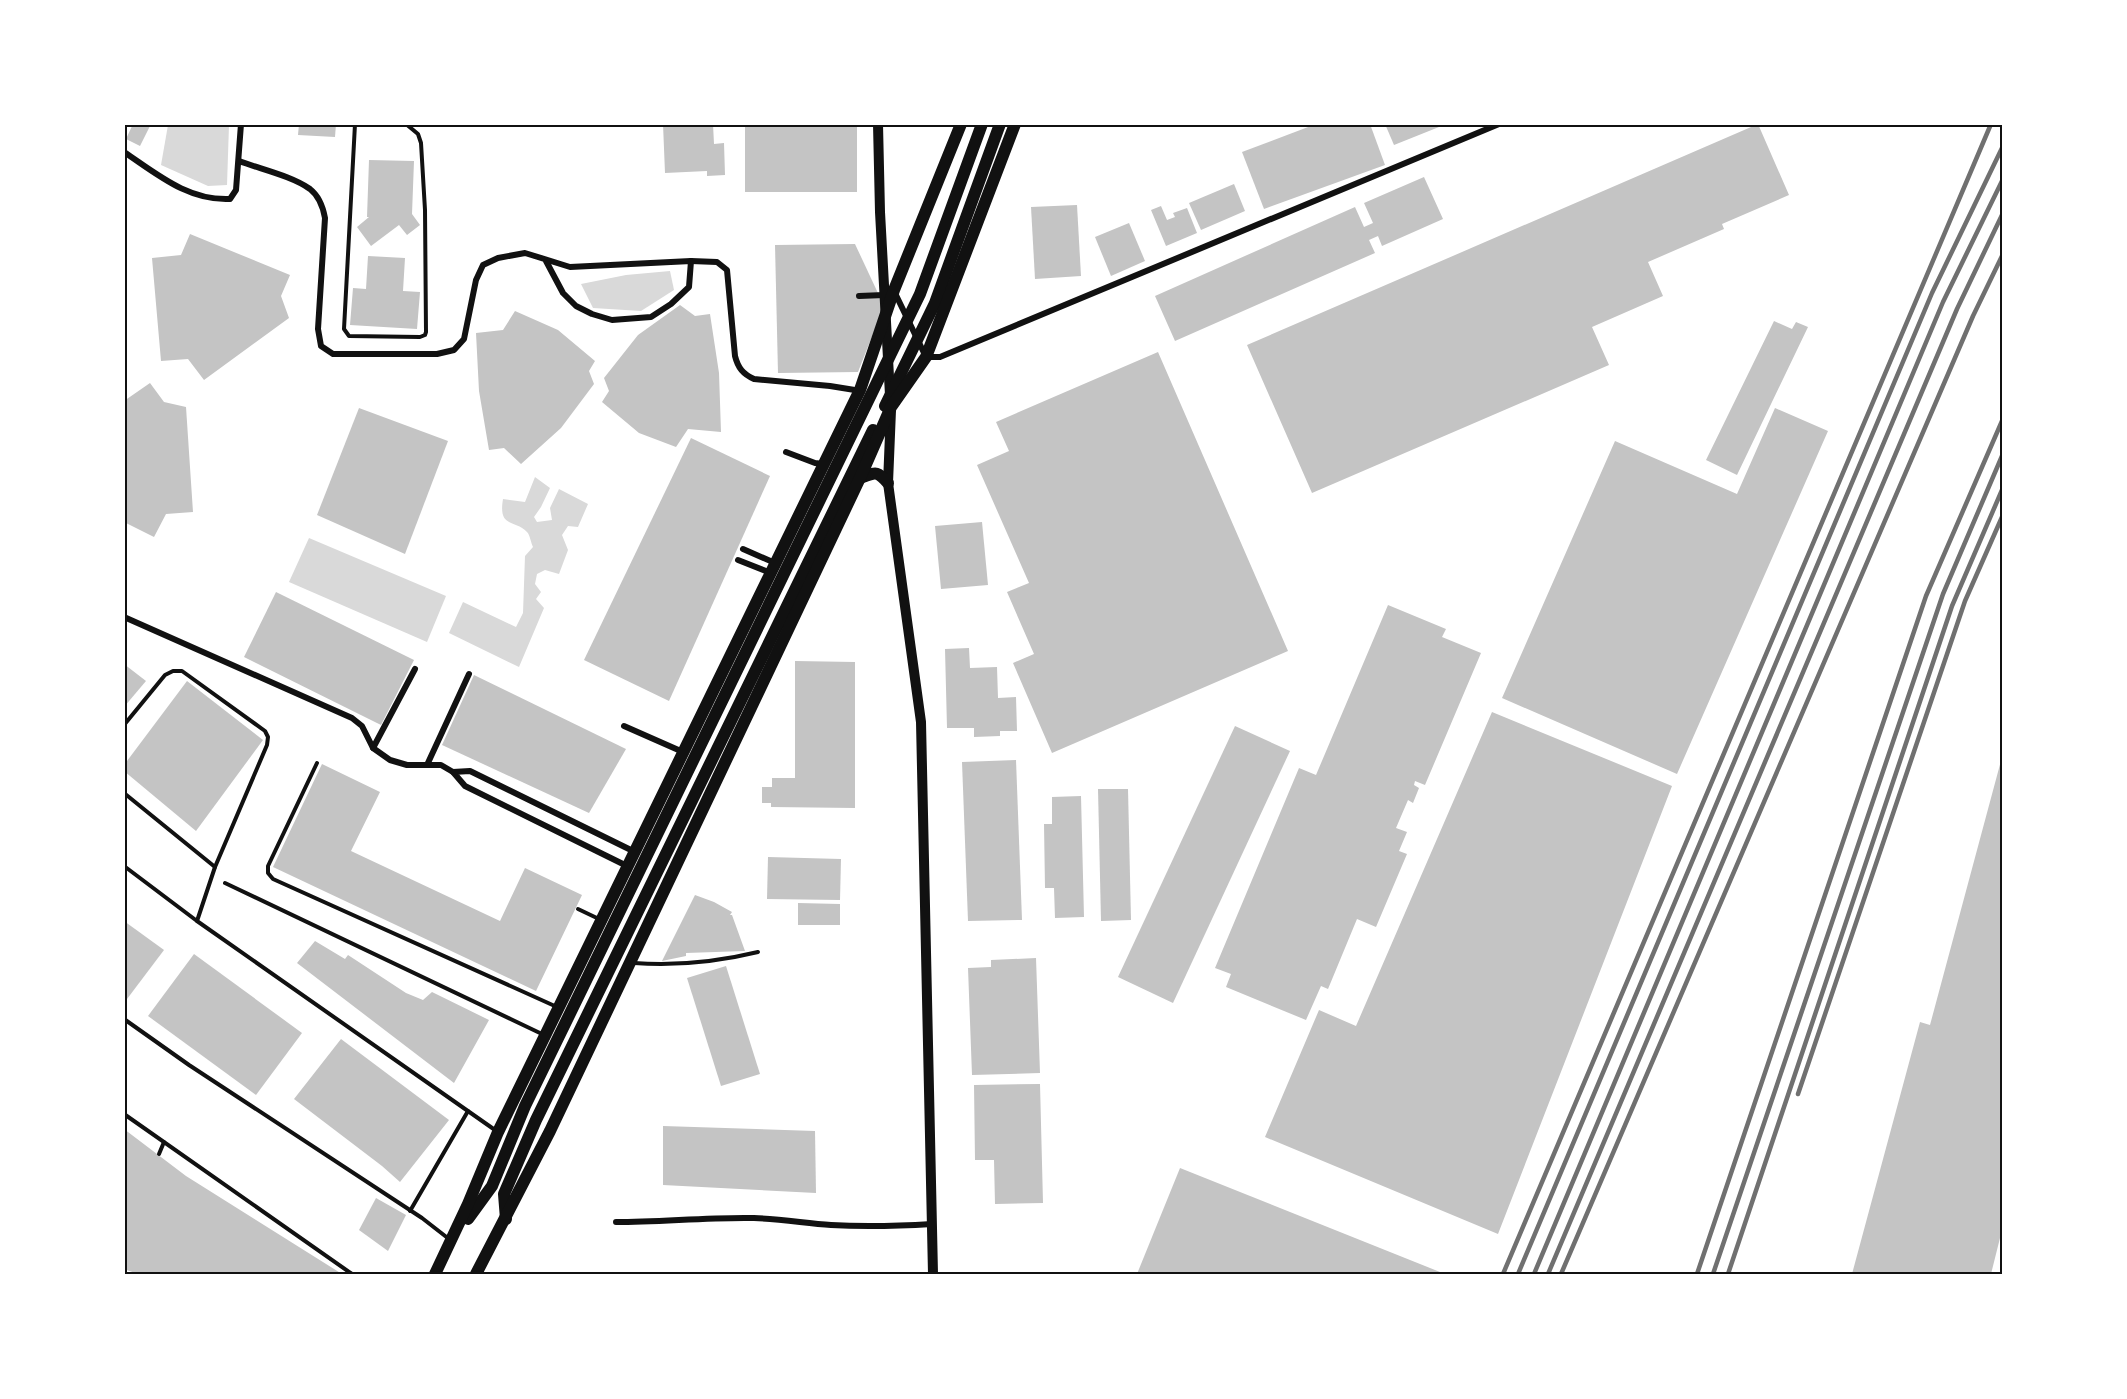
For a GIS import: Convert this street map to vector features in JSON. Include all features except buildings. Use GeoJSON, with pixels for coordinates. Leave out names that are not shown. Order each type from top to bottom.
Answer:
{"type":"FeatureCollection","features":[{"type":"Feature","properties":{"kind":"main road"},"geometry":{"type":"LineString","coordinates":[[878,124],[889,293],[885,319],[891,407],[888,483],[921,722],[933,1275]]}},
{"type":"Feature","properties":{"kind":"main road"},"geometry":{"type":"LineString","coordinates":[[889,293],[962,124]]}},
{"type":"Feature","properties":{"kind":"main road"},"geometry":{"type":"LineString","coordinates":[[452,1241],[492,1185],[525,1106],[920,294],[982,124]]}},
{"type":"Feature","properties":{"kind":"main road"},"geometry":{"type":"LineString","coordinates":[[506,1219],[504,1194],[536,1120],[935,303],[1000,124]]}},
{"type":"Feature","properties":{"kind":"main road"},"geometry":{"type":"LineString","coordinates":[[476,1275],[506,1219],[630,963],[860,478],[891,407],[926,357],[1014,124]]}},
{"type":"Feature","properties":{"kind":"main road"},"geometry":{"type":"LineString","coordinates":[[435,1275],[452,1241],[498,1132],[860,390],[885,319]]}},
{"type":"Feature","properties":{"kind":"main road"},"geometry":{"type":"LineString","coordinates":[[824,464],[860,478],[875,472],[888,483]]}},
{"type":"Feature","properties":{"kind":"street"},"geometry":{"type":"LineString","coordinates":[[124,152],[176,187],[195,195],[217,200],[230,199],[236,190],[241,124]]}},
{"type":"Feature","properties":{"kind":"street"},"geometry":{"type":"LineString","coordinates":[[859,296],[889,293],[926,357],[940,357],[1499,124]]}},
{"type":"Feature","properties":{"kind":"street"},"geometry":{"type":"LineString","coordinates":[[239,161],[297,182],[311,190],[322,206],[325,218],[318,329],[321,346],[333,354],[437,354],[454,350],[465,339],[476,280],[483,265],[498,258],[525,253],[570,267],[691,261],[717,262],[727,270],[735,356],[738,368],[746,375],[754,379],[860,390],[891,407]]}},
{"type":"Feature","properties":{"kind":"street"},"geometry":{"type":"LineString","coordinates":[[546,261],[563,293],[576,306],[612,320],[651,317],[672,304],[689,287],[691,261]]}},
{"type":"Feature","properties":{"kind":"street"},"geometry":{"type":"LineString","coordinates":[[786,452],[824,464]]}},
{"type":"Feature","properties":{"kind":"street"},"geometry":{"type":"LineString","coordinates":[[743,549],[774,568]]}},
{"type":"Feature","properties":{"kind":"street"},"geometry":{"type":"LineString","coordinates":[[738,560],[774,568]]}},
{"type":"Feature","properties":{"kind":"street"},"geometry":{"type":"LineString","coordinates":[[124,617],[352,718],[362,726],[373,748],[390,760],[407,765],[441,765],[453,772],[465,786],[628,867]]}},
{"type":"Feature","properties":{"kind":"street"},"geometry":{"type":"LineString","coordinates":[[373,748],[415,669]]}},
{"type":"Feature","properties":{"kind":"street"},"geometry":{"type":"LineString","coordinates":[[427,765],[469,674]]}},
{"type":"Feature","properties":{"kind":"street"},"geometry":{"type":"LineString","coordinates":[[624,726],[683,752]]}},
{"type":"Feature","properties":{"kind":"street"},"geometry":{"type":"LineString","coordinates":[[453,772],[470,771],[635,852]]}},
{"type":"Feature","properties":{"kind":"street"},"geometry":{"type":"LineString","coordinates":[[616,1222],[661,1222],[720,1217],[767,1218],[834,1225],[933,1224]]}},
{"type":"Feature","properties":{"kind":"lane"},"geometry":{"type":"LineString","coordinates":[[355,124],[345,333],[350,336],[420,338],[426,335],[426,210],[421,143],[418,134],[406,124]]}},
{"type":"Feature","properties":{"kind":"lane"},"geometry":{"type":"LineString","coordinates":[[124,725],[165,675],[173,671],[182,671],[265,731],[268,737],[267,745],[215,867],[197,921]]}},
{"type":"Feature","properties":{"kind":"lane"},"geometry":{"type":"LineString","coordinates":[[317,763],[268,866],[268,873],[273,879],[559,1008]]}},
{"type":"Feature","properties":{"kind":"lane"},"geometry":{"type":"LineString","coordinates":[[124,793],[215,867]]}},
{"type":"Feature","properties":{"kind":"lane"},"geometry":{"type":"LineString","coordinates":[[124,866],[197,921],[498,1132]]}},
{"type":"Feature","properties":{"kind":"lane"},"geometry":{"type":"LineString","coordinates":[[225,883],[546,1035]]}},
{"type":"Feature","properties":{"kind":"lane"},"geometry":{"type":"LineString","coordinates":[[578,909],[602,920]]}},
{"type":"Feature","properties":{"kind":"lane"},"geometry":{"type":"LineString","coordinates":[[630,963],[674,964],[725,960],[758,952]]}},
{"type":"Feature","properties":{"kind":"lane"},"geometry":{"type":"LineString","coordinates":[[124,1019],[452,1241]]}},
{"type":"Feature","properties":{"kind":"lane"},"geometry":{"type":"LineString","coordinates":[[410,1211],[468,1111]]}},
{"type":"Feature","properties":{"kind":"lane"},"geometry":{"type":"LineString","coordinates":[[124,1114],[352,1275]]}},
{"type":"Feature","properties":{"kind":"lane"},"geometry":{"type":"LineString","coordinates":[[159,1154],[164,1142]]}},
{"type":"Feature","properties":{"kind":"shaded area"},"geometry":{"type":"Polygon","coordinates":[[[168,125],[229,125],[227,185],[208,186],[161,165],[168,125]]]}},
{"type":"Feature","properties":{"kind":"shaded area"},"geometry":{"type":"Polygon","coordinates":[[[670,271],[674,290],[641,311],[593,308],[581,284],[626,275],[670,271]]]}},
{"type":"Feature","properties":{"kind":"shaded area"},"geometry":{"type":"Polygon","coordinates":[[[535,477],[550,488],[534,517],[537,522],[552,520],[550,508],[559,489],[588,504],[578,527],[568,526],[562,535],[568,550],[559,574],[545,570],[537,574],[535,584],[541,592],[536,599],[544,608],[519,667],[449,633],[463,602],[516,627],[523,613],[525,556],[533,547],[527,532],[505,519],[502,508],[503,499],[525,502],[535,477]]]}},
{"type":"Feature","properties":{"kind":"shaded area"},"geometry":{"type":"Polygon","coordinates":[[[309,538],[446,596],[427,642],[289,582],[309,538]]]}},
{"type":"Feature","properties":{"kind":"railway"},"geometry":{"type":"LineString","coordinates":[[1503,1274],[1991,124]]}},
{"type":"Feature","properties":{"kind":"railway"},"geometry":{"type":"LineString","coordinates":[[1518,1274],[1932,293],[2002,148]]}},
{"type":"Feature","properties":{"kind":"railway"},"geometry":{"type":"LineString","coordinates":[[1534,1274],[1943,302],[2002,181]]}},
{"type":"Feature","properties":{"kind":"railway"},"geometry":{"type":"LineString","coordinates":[[1548,1274],[1957,309],[2002,215]]}},
{"type":"Feature","properties":{"kind":"railway"},"geometry":{"type":"LineString","coordinates":[[1561,1274],[1973,316],[2002,256]]}},
{"type":"Feature","properties":{"kind":"railway"},"geometry":{"type":"LineString","coordinates":[[1697,1274],[1926,596],[2002,421]]}},
{"type":"Feature","properties":{"kind":"railway"},"geometry":{"type":"LineString","coordinates":[[1713,1274],[1943,594],[2002,456]]}},
{"type":"Feature","properties":{"kind":"railway"},"geometry":{"type":"LineString","coordinates":[[1728,1274],[1952,606],[2002,490]]}},
{"type":"Feature","properties":{"kind":"railway"},"geometry":{"type":"LineString","coordinates":[[1798,1094],[1965,601],[2002,517]]}}]}
